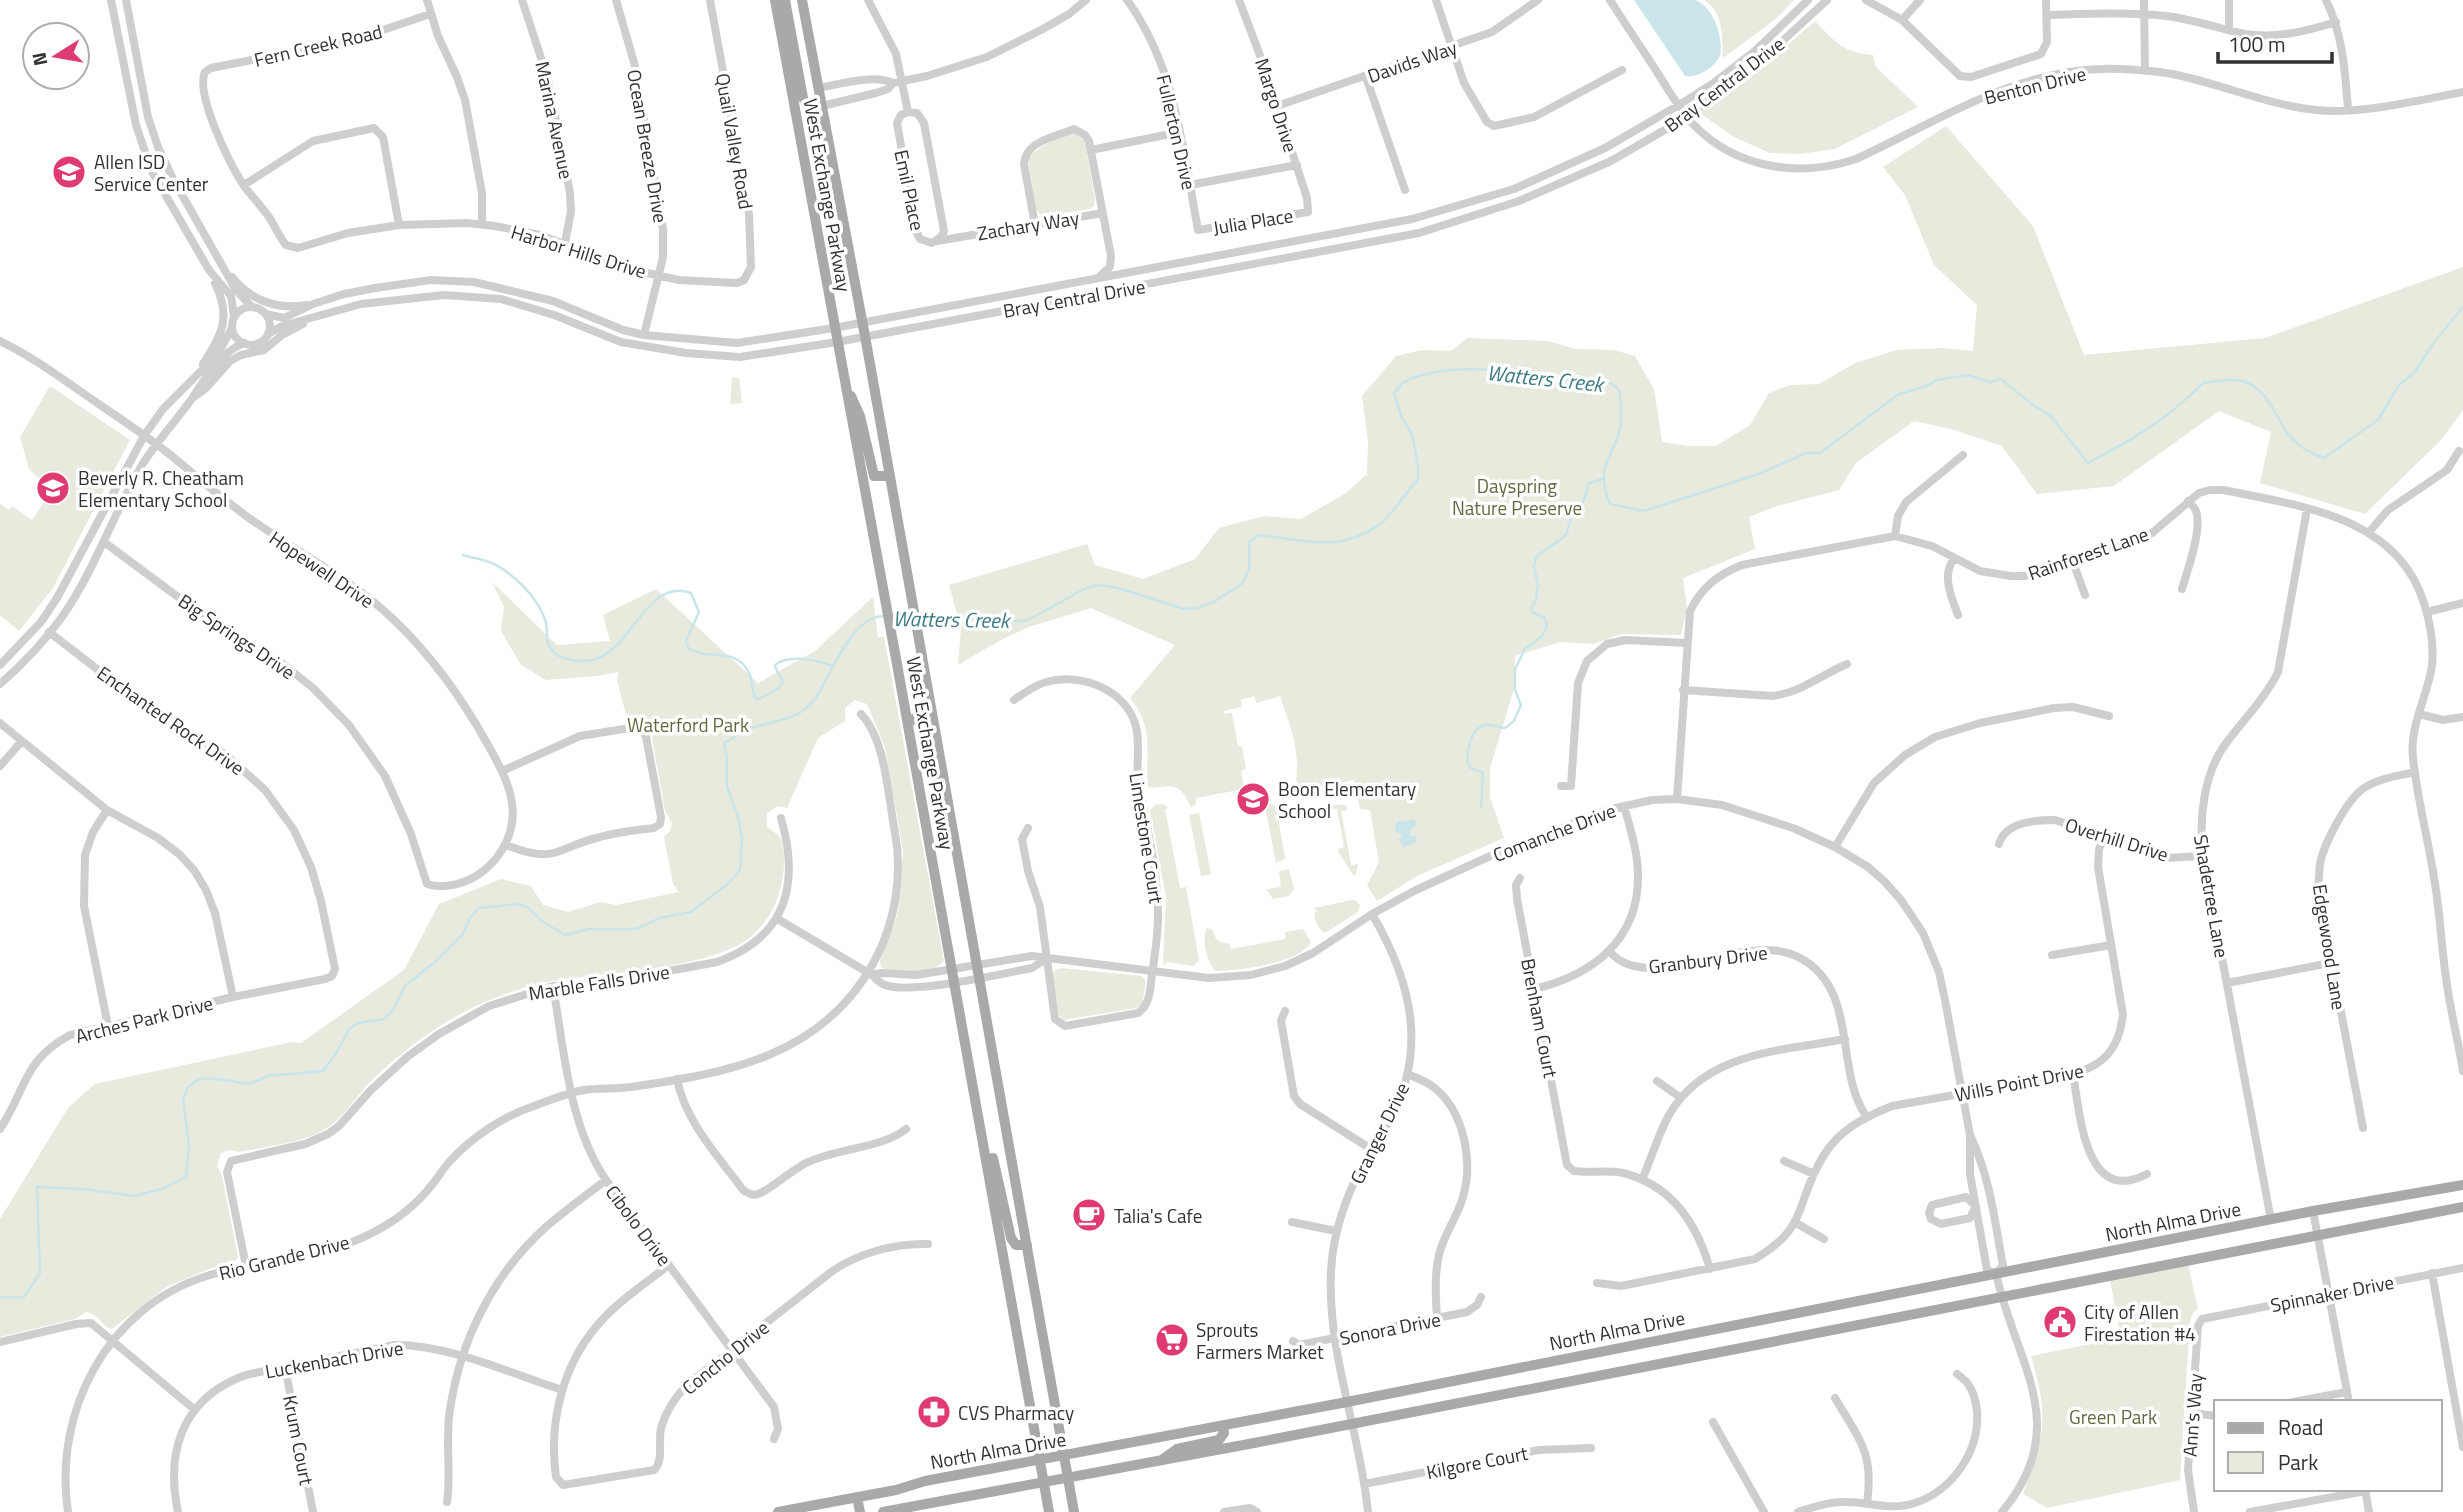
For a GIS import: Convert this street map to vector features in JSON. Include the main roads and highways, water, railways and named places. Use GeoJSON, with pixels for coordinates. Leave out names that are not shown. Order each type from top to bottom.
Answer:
{"type":"FeatureCollection","features":[{"type":"Feature","properties":{"kind":"main road","name":"West Exchange Parkway"},"geometry":{"type":"LineString","coordinates":[[775,0],[908,722],[1049,1512]]}},
{"type":"Feature","properties":{"kind":"main road"},"geometry":{"type":"LineString","coordinates":[[785,0],[803,99],[807,104],[822,106]]}},
{"type":"Feature","properties":{"kind":"main road","name":"West Exchange Parkway"},"geometry":{"type":"LineString","coordinates":[[802,1],[911,589],[1074,1512]]}},
{"type":"Feature","properties":{"kind":"main road"},"geometry":{"type":"LineString","coordinates":[[845,385],[860,416],[874,476],[890,476]]}},
{"type":"Feature","properties":{"kind":"main road"},"geometry":{"type":"LineString","coordinates":[[908,722],[919,716],[925,720],[942,809],[953,829]]}},
{"type":"Feature","properties":{"kind":"main road"},"geometry":{"type":"LineString","coordinates":[[978,1114],[992,1152],[1011,1238],[1018,1246],[1027,1245]]}},
{"type":"Feature","properties":{"kind":"main road","name":"North Alma Drive"},"geometry":{"type":"LineString","coordinates":[[778,1512],[896,1490],[925,1481],[1347,1402],[2313,1211],[2463,1185]]}},
{"type":"Feature","properties":{"kind":"main road","name":"North Alma Drive"},"geometry":{"type":"LineString","coordinates":[[883,1512],[1352,1424],[2463,1207]]}},
{"type":"Feature","properties":{"kind":"main road"},"geometry":{"type":"LineString","coordinates":[[1161,1460],[1177,1449],[1219,1440],[1224,1433],[1223,1426]]}},
{"type":"Feature","properties":{"kind":"main road"},"geometry":{"type":"LineString","coordinates":[[857,1497],[860,1512]]}},
{"type":"Feature","properties":{"kind":"water"},"geometry":{"type":"Polygon","coordinates":[[[1634,0],[1694,0],[1701,3],[1712,15],[1719,32],[1721,48],[1718,59],[1700,74],[1685,76],[1634,0]]]}},
{"type":"Feature","properties":{"kind":"water"},"geometry":{"type":"Polygon","coordinates":[[[1414,819],[1417,825],[1409,831],[1410,836],[1416,836],[1417,841],[1404,848],[1399,840],[1402,834],[1396,832],[1395,825],[1397,822],[1414,819]]]}},
{"type":"Feature","properties":{"kind":"waterway","name":"Watters Creek"},"geometry":{"type":"LineString","coordinates":[[919,618],[977,624],[1028,620],[1086,588],[1100,585],[1184,609],[1198,608],[1242,584],[1249,570],[1249,542],[1258,535],[1334,542],[1364,534],[1379,525],[1394,510],[1418,479],[1412,434],[1402,418],[1394,394],[1404,382],[1433,373],[1480,369],[1553,380],[1599,380],[1615,386],[1620,395],[1621,423],[1606,465],[1605,489],[1610,504],[1644,511],[1759,474],[1806,453],[1820,453],[1899,394],[1937,380],[1968,375],[1990,382],[2001,379],[2034,406],[2050,415],[2088,463],[2149,428],[2203,383],[2228,380],[2242,381],[2257,389],[2264,395],[2292,438],[2304,449],[2324,458],[2378,420],[2399,385],[2414,373],[2432,345],[2463,307]]}},
{"type":"Feature","properties":{"kind":"waterway"},"geometry":{"type":"LineString","coordinates":[[1481,807],[1483,773],[1469,767],[1468,762],[1472,738],[1482,726],[1505,728],[1514,721],[1521,705],[1515,690],[1515,669],[1525,649],[1542,636],[1547,625],[1544,617],[1533,613],[1531,609],[1536,600],[1538,585],[1534,567],[1536,557],[1566,535],[1572,514],[1583,502],[1589,483],[1603,479]]}},
{"type":"Feature","properties":{"kind":"waterway"},"geometry":{"type":"LineString","coordinates":[[463,555],[494,564],[524,587],[543,614],[549,646],[565,658],[591,660],[608,653],[651,604],[663,595],[676,591],[691,593],[699,612],[686,641],[688,648],[704,654],[736,659],[743,664],[750,675],[755,698],[759,699],[778,689],[783,682],[775,665],[781,662],[803,659],[833,666]]}},
{"type":"Feature","properties":{"kind":"waterway","name":"Watters Creek"},"geometry":{"type":"LineString","coordinates":[[0,1297],[24,1297],[40,1273],[37,1187],[84,1189],[134,1196],[162,1189],[186,1177],[189,1145],[183,1100],[188,1087],[200,1079],[249,1084],[268,1076],[323,1071],[350,1028],[358,1023],[384,1019],[393,1010],[405,986],[435,962],[463,934],[470,918],[479,908],[518,904],[527,907],[543,922],[565,935],[589,929],[637,929],[660,918],[691,912],[730,882],[740,870],[742,839],[738,817],[727,787],[724,743],[748,729],[793,716],[809,706],[852,636],[872,619],[884,616]]}},
{"type":"Feature","properties":{"kind":"waterway","name":"Watters Creek"},"geometry":{"type":"LineString","coordinates":[[891,616],[912,617]]}},
{"type":"Feature","properties":{"kind":"place","name":"Allen ISD Service Center"},"geometry":{"type":"Point","coordinates":[69,172]}},
{"type":"Feature","properties":{"kind":"place","name":"Beverly R. Cheatham Elementary School"},"geometry":{"type":"Point","coordinates":[53,488]}},
{"type":"Feature","properties":{"kind":"place","name":"Boon Elementary School"},"geometry":{"type":"Point","coordinates":[1253,799]}},
{"type":"Feature","properties":{"kind":"place","name":"Talia's Cafe"},"geometry":{"type":"Point","coordinates":[1089,1215]}},
{"type":"Feature","properties":{"kind":"place","name":"City of Allen Firestation #4"},"geometry":{"type":"Point","coordinates":[2060,1322]}},
{"type":"Feature","properties":{"kind":"place","name":"Sprouts Farmers Market"},"geometry":{"type":"Point","coordinates":[1172,1340]}},
{"type":"Feature","properties":{"kind":"place","name":"CVS Pharmacy"},"geometry":{"type":"Point","coordinates":[934,1412]}},
{"type":"Feature","properties":{"kind":"park label","name":"Dayspring Nature Preserve"},"geometry":{"type":"Point","coordinates":[1517,496]}},
{"type":"Feature","properties":{"kind":"park label","name":"Waterford Park"},"geometry":{"type":"Point","coordinates":[688,724]}},
{"type":"Feature","properties":{"kind":"park label","name":"Green Park"},"geometry":{"type":"Point","coordinates":[2113,1416]}}]}
